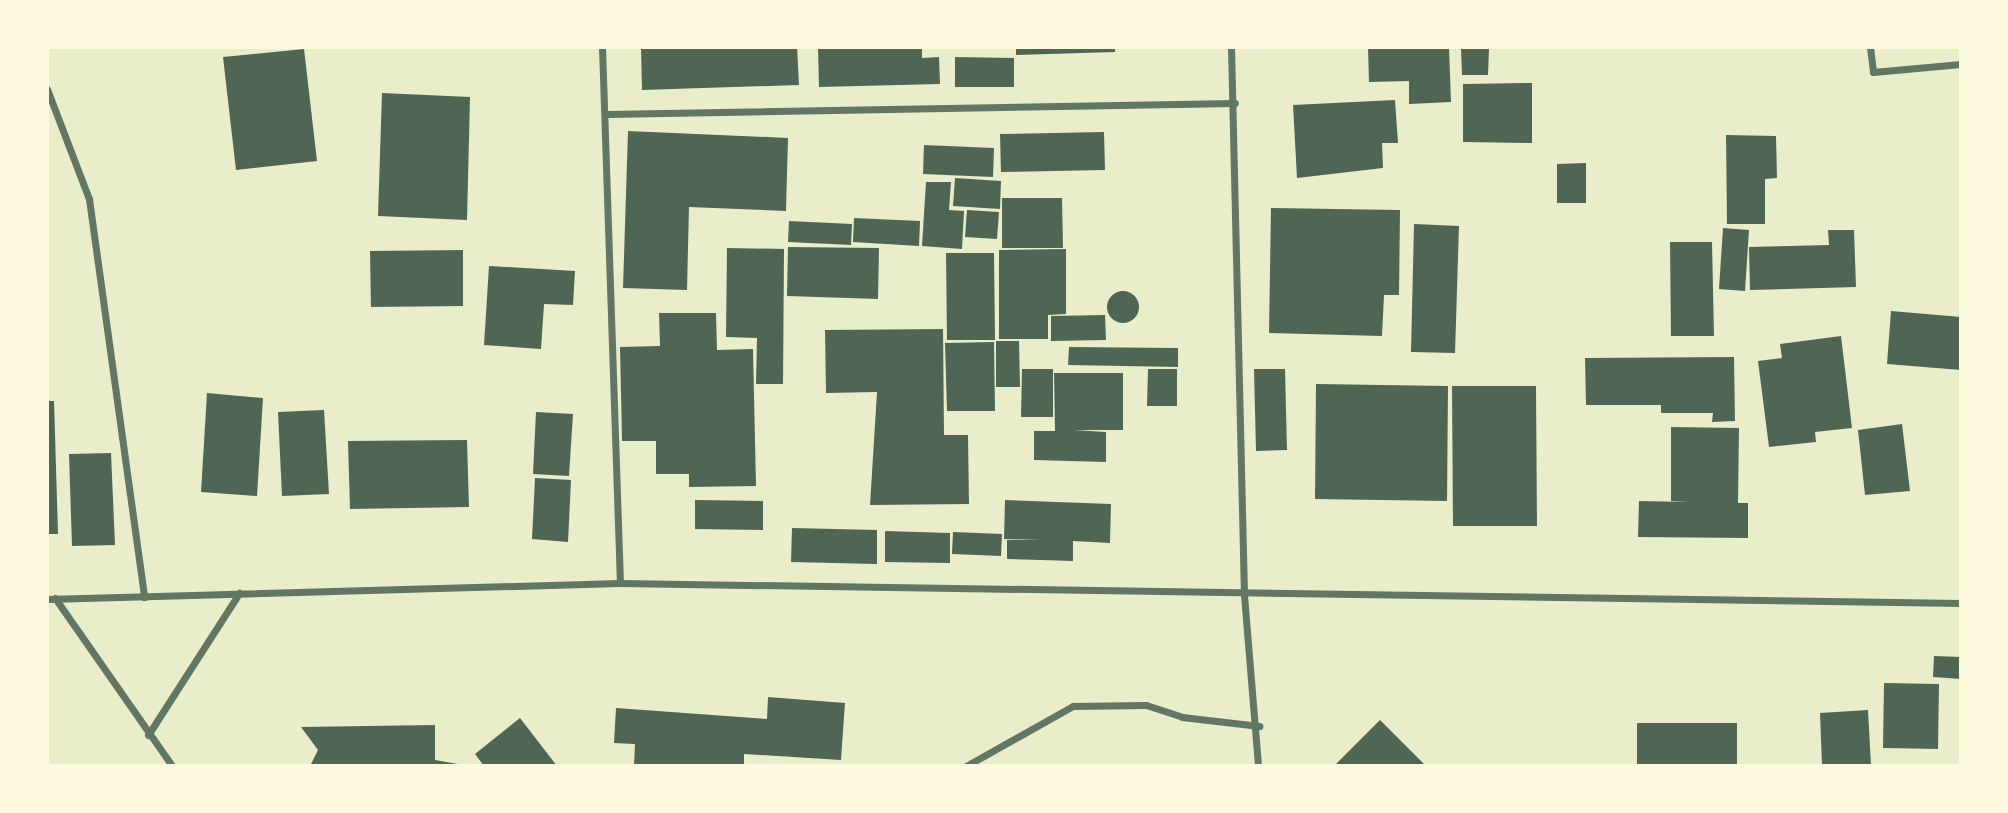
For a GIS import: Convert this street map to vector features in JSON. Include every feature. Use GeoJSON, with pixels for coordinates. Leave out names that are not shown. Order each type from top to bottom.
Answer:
{"type":"FeatureCollection","features":[{"type":"Feature","properties":{"kind":"street"},"geometry":{"type":"LineString","coordinates":[[602,47],[608,114],[620,583]]}},
{"type":"Feature","properties":{"kind":"street"},"geometry":{"type":"LineString","coordinates":[[1231,47],[1235,103],[1244,594],[1259,726],[1258,766]]}},
{"type":"Feature","properties":{"kind":"street"},"geometry":{"type":"LineString","coordinates":[[1870,47],[1873,72],[1961,64]]}},
{"type":"Feature","properties":{"kind":"street"},"geometry":{"type":"LineString","coordinates":[[47,89],[89,198],[144,597]]}},
{"type":"Feature","properties":{"kind":"street"},"geometry":{"type":"LineString","coordinates":[[608,114],[1235,103]]}},
{"type":"Feature","properties":{"kind":"street"},"geometry":{"type":"LineString","coordinates":[[51,599],[620,583],[1961,603]]}},
{"type":"Feature","properties":{"kind":"street"},"geometry":{"type":"LineString","coordinates":[[148,735],[239,593]]}},
{"type":"Feature","properties":{"kind":"street"},"geometry":{"type":"LineString","coordinates":[[51,599],[172,766]]}},
{"type":"Feature","properties":{"kind":"street"},"geometry":{"type":"LineString","coordinates":[[966,766],[1073,706],[1146,705],[1182,717],[1259,726]]}},
{"type":"Feature","properties":{"kind":"building"},"geometry":{"type":"Polygon","coordinates":[[[641,47],[797,47],[799,85],[642,90],[641,47]]]}},
{"type":"Feature","properties":{"kind":"building"},"geometry":{"type":"Polygon","coordinates":[[[818,47],[922,47],[922,58],[939,57],[940,84],[819,87],[818,47]]]}},
{"type":"Feature","properties":{"kind":"building"},"geometry":{"type":"Polygon","coordinates":[[[1016,47],[1115,47],[1115,52],[1016,55],[1016,47]]]}},
{"type":"Feature","properties":{"kind":"building"},"geometry":{"type":"Polygon","coordinates":[[[1368,47],[1449,47],[1451,102],[1409,104],[1409,81],[1369,82],[1368,47]]]}},
{"type":"Feature","properties":{"kind":"building"},"geometry":{"type":"Polygon","coordinates":[[[304,49],[317,161],[236,170],[223,57],[304,49]]]}},
{"type":"Feature","properties":{"kind":"building"},"geometry":{"type":"Polygon","coordinates":[[[1461,49],[1489,49],[1488,75],[1462,75],[1461,49]]]}},
{"type":"Feature","properties":{"kind":"building"},"geometry":{"type":"Polygon","coordinates":[[[955,57],[1014,58],[1014,87],[955,87],[955,57]]]}},
{"type":"Feature","properties":{"kind":"building"},"geometry":{"type":"Polygon","coordinates":[[[1532,83],[1532,143],[1463,142],[1463,84],[1532,83]]]}},
{"type":"Feature","properties":{"kind":"building"},"geometry":{"type":"Polygon","coordinates":[[[382,93],[470,97],[467,220],[378,216],[382,93]]]}},
{"type":"Feature","properties":{"kind":"building"},"geometry":{"type":"Polygon","coordinates":[[[1395,100],[1398,143],[1382,143],[1383,168],[1297,178],[1293,105],[1395,100]]]}},
{"type":"Feature","properties":{"kind":"building"},"geometry":{"type":"Polygon","coordinates":[[[628,131],[788,138],[786,211],[689,207],[687,290],[623,288],[628,131]]]}},
{"type":"Feature","properties":{"kind":"building"},"geometry":{"type":"Polygon","coordinates":[[[1104,132],[1105,170],[1001,172],[1000,134],[1104,132]]]}},
{"type":"Feature","properties":{"kind":"building"},"geometry":{"type":"Polygon","coordinates":[[[1726,135],[1776,136],[1777,178],[1765,179],[1765,224],[1727,224],[1726,135]]]}},
{"type":"Feature","properties":{"kind":"building"},"geometry":{"type":"Polygon","coordinates":[[[924,145],[994,148],[993,177],[923,174],[924,145]]]}},
{"type":"Feature","properties":{"kind":"building"},"geometry":{"type":"Polygon","coordinates":[[[1586,163],[1586,203],[1557,203],[1557,164],[1586,163]]]}},
{"type":"Feature","properties":{"kind":"building"},"geometry":{"type":"Polygon","coordinates":[[[955,178],[1001,181],[1000,209],[953,206],[955,178]]]}},
{"type":"Feature","properties":{"kind":"building"},"geometry":{"type":"Polygon","coordinates":[[[926,182],[951,182],[949,210],[964,211],[962,249],[922,246],[926,182]]]}},
{"type":"Feature","properties":{"kind":"building"},"geometry":{"type":"Polygon","coordinates":[[[1002,198],[1062,198],[1063,248],[1002,248],[1002,198]]]}},
{"type":"Feature","properties":{"kind":"building"},"geometry":{"type":"Polygon","coordinates":[[[1271,208],[1400,210],[1399,295],[1384,295],[1382,336],[1269,333],[1271,208]]]}},
{"type":"Feature","properties":{"kind":"building"},"geometry":{"type":"Polygon","coordinates":[[[967,210],[999,212],[997,239],[965,237],[967,210]]]}},
{"type":"Feature","properties":{"kind":"building"},"geometry":{"type":"Polygon","coordinates":[[[854,218],[920,221],[919,246],[853,242],[854,218]]]}},
{"type":"Feature","properties":{"kind":"building"},"geometry":{"type":"Polygon","coordinates":[[[789,221],[852,224],[851,245],[788,242],[789,221]]]}},
{"type":"Feature","properties":{"kind":"building"},"geometry":{"type":"Polygon","coordinates":[[[1414,224],[1459,226],[1455,353],[1411,352],[1414,224]]]}},
{"type":"Feature","properties":{"kind":"building"},"geometry":{"type":"Polygon","coordinates":[[[1723,228],[1749,230],[1745,291],[1719,289],[1723,228]]]}},
{"type":"Feature","properties":{"kind":"building"},"geometry":{"type":"Polygon","coordinates":[[[1828,230],[1854,230],[1856,287],[1750,290],[1749,247],[1829,245],[1828,230]]]}},
{"type":"Feature","properties":{"kind":"building"},"geometry":{"type":"Polygon","coordinates":[[[1670,242],[1712,242],[1714,336],[1671,336],[1670,242]]]}},
{"type":"Feature","properties":{"kind":"building"},"geometry":{"type":"Polygon","coordinates":[[[788,247],[879,248],[878,299],[787,296],[788,247]]]}},
{"type":"Feature","properties":{"kind":"building"},"geometry":{"type":"Polygon","coordinates":[[[727,248],[784,249],[783,384],[756,384],[757,338],[726,337],[727,248]]]}},
{"type":"Feature","properties":{"kind":"building"},"geometry":{"type":"Polygon","coordinates":[[[1066,249],[1066,314],[1048,315],[1048,339],[999,339],[999,250],[1066,249]]]}},
{"type":"Feature","properties":{"kind":"building"},"geometry":{"type":"Polygon","coordinates":[[[463,250],[463,306],[371,307],[370,251],[463,250]]]}},
{"type":"Feature","properties":{"kind":"building"},"geometry":{"type":"Polygon","coordinates":[[[946,253],[994,253],[995,340],[947,340],[946,253]]]}},
{"type":"Feature","properties":{"kind":"building"},"geometry":{"type":"Polygon","coordinates":[[[489,266],[575,271],[573,305],[544,304],[541,349],[484,345],[489,266]]]}},
{"type":"Feature","properties":{"kind":"building"},"geometry":{"type":"Polygon","coordinates":[[[1123,291],[1134,296],[1139,307],[1134,318],[1123,323],[1112,318],[1107,307],[1112,296],[1123,291]]]}},
{"type":"Feature","properties":{"kind":"building"},"geometry":{"type":"Polygon","coordinates":[[[1891,311],[1961,317],[1961,370],[1887,364],[1891,311]]]}},
{"type":"Feature","properties":{"kind":"building"},"geometry":{"type":"Polygon","coordinates":[[[659,313],[716,313],[717,350],[753,349],[756,486],[689,487],[689,474],[656,474],[656,441],[622,441],[620,347],[660,346],[659,313]]]}},
{"type":"Feature","properties":{"kind":"building"},"geometry":{"type":"Polygon","coordinates":[[[1105,315],[1106,340],[1051,341],[1051,316],[1105,315]]]}},
{"type":"Feature","properties":{"kind":"building"},"geometry":{"type":"Polygon","coordinates":[[[943,329],[944,435],[968,435],[969,504],[870,505],[877,392],[826,393],[825,330],[943,329]]]}},
{"type":"Feature","properties":{"kind":"building"},"geometry":{"type":"Polygon","coordinates":[[[1841,336],[1852,428],[1815,432],[1816,442],[1769,447],[1758,361],[1782,358],[1780,344],[1841,336]]]}},
{"type":"Feature","properties":{"kind":"building"},"geometry":{"type":"Polygon","coordinates":[[[996,341],[1019,341],[1020,387],[996,387],[996,341]]]}},
{"type":"Feature","properties":{"kind":"building"},"geometry":{"type":"Polygon","coordinates":[[[994,342],[995,411],[947,411],[945,343],[994,342]]]}},
{"type":"Feature","properties":{"kind":"building"},"geometry":{"type":"Polygon","coordinates":[[[1069,347],[1178,348],[1178,367],[1068,365],[1069,347]]]}},
{"type":"Feature","properties":{"kind":"building"},"geometry":{"type":"Polygon","coordinates":[[[1734,357],[1735,421],[1712,422],[1713,413],[1661,413],[1661,405],[1586,405],[1585,358],[1734,357]]]}},
{"type":"Feature","properties":{"kind":"building"},"geometry":{"type":"Polygon","coordinates":[[[1022,369],[1053,369],[1053,417],[1021,417],[1022,369]]]}},
{"type":"Feature","properties":{"kind":"building"},"geometry":{"type":"Polygon","coordinates":[[[1148,369],[1177,369],[1177,406],[1147,406],[1148,369]]]}},
{"type":"Feature","properties":{"kind":"building"},"geometry":{"type":"Polygon","coordinates":[[[1254,369],[1285,369],[1287,450],[1256,451],[1254,369]]]}},
{"type":"Feature","properties":{"kind":"building"},"geometry":{"type":"Polygon","coordinates":[[[1054,373],[1123,373],[1123,430],[1074,430],[1106,432],[1106,462],[1034,460],[1034,431],[1055,431],[1054,373]]]}},
{"type":"Feature","properties":{"kind":"building"},"geometry":{"type":"Polygon","coordinates":[[[1316,384],[1448,386],[1447,501],[1315,499],[1316,384]]]}},
{"type":"Feature","properties":{"kind":"building"},"geometry":{"type":"Polygon","coordinates":[[[1452,386],[1536,386],[1537,526],[1453,526],[1452,386]]]}},
{"type":"Feature","properties":{"kind":"building"},"geometry":{"type":"Polygon","coordinates":[[[207,393],[263,398],[257,496],[201,492],[207,393]]]}},
{"type":"Feature","properties":{"kind":"building"},"geometry":{"type":"Polygon","coordinates":[[[47,401],[54,401],[58,534],[47,534],[47,401]]]}},
{"type":"Feature","properties":{"kind":"building"},"geometry":{"type":"Polygon","coordinates":[[[324,410],[329,494],[282,496],[278,412],[324,410]]]}},
{"type":"Feature","properties":{"kind":"building"},"geometry":{"type":"Polygon","coordinates":[[[536,412],[573,414],[569,476],[533,474],[536,412]]]}},
{"type":"Feature","properties":{"kind":"building"},"geometry":{"type":"Polygon","coordinates":[[[1902,424],[1910,491],[1865,495],[1858,430],[1902,424]]]}},
{"type":"Feature","properties":{"kind":"building"},"geometry":{"type":"Polygon","coordinates":[[[1671,427],[1739,428],[1738,503],[1748,503],[1748,538],[1638,537],[1639,501],[1690,502],[1671,501],[1671,427]]]}},
{"type":"Feature","properties":{"kind":"building"},"geometry":{"type":"Polygon","coordinates":[[[467,440],[469,507],[350,509],[348,441],[467,440]]]}},
{"type":"Feature","properties":{"kind":"building"},"geometry":{"type":"Polygon","coordinates":[[[111,453],[115,545],[72,546],[69,454],[111,453]]]}},
{"type":"Feature","properties":{"kind":"building"},"geometry":{"type":"Polygon","coordinates":[[[535,478],[571,480],[568,542],[532,539],[535,478]]]}},
{"type":"Feature","properties":{"kind":"building"},"geometry":{"type":"Polygon","coordinates":[[[695,500],[763,501],[763,530],[695,529],[695,500]]]}},
{"type":"Feature","properties":{"kind":"building"},"geometry":{"type":"Polygon","coordinates":[[[1005,500],[1111,504],[1110,543],[1073,541],[1073,561],[1007,559],[1007,540],[1040,540],[1004,539],[1005,500]]]}},
{"type":"Feature","properties":{"kind":"building"},"geometry":{"type":"Polygon","coordinates":[[[792,528],[877,530],[877,564],[791,562],[792,528]]]}},
{"type":"Feature","properties":{"kind":"building"},"geometry":{"type":"Polygon","coordinates":[[[885,531],[950,533],[950,563],[885,562],[885,531]]]}},
{"type":"Feature","properties":{"kind":"building"},"geometry":{"type":"Polygon","coordinates":[[[953,532],[1002,534],[1001,556],[952,554],[953,532]]]}},
{"type":"Feature","properties":{"kind":"building"},"geometry":{"type":"Polygon","coordinates":[[[1934,656],[1961,657],[1961,679],[1933,677],[1934,656]]]}},
{"type":"Feature","properties":{"kind":"building"},"geometry":{"type":"Polygon","coordinates":[[[1884,683],[1939,684],[1938,749],[1883,748],[1884,683]]]}},
{"type":"Feature","properties":{"kind":"building"},"geometry":{"type":"Polygon","coordinates":[[[768,697],[845,703],[841,760],[744,754],[744,766],[634,766],[635,744],[614,743],[616,708],[767,719],[768,697]]]}},
{"type":"Feature","properties":{"kind":"building"},"geometry":{"type":"Polygon","coordinates":[[[1868,710],[1871,765],[1822,766],[1820,713],[1868,710]]]}},
{"type":"Feature","properties":{"kind":"building"},"geometry":{"type":"Polygon","coordinates":[[[520,718],[557,766],[484,766],[475,754],[520,718]]]}},
{"type":"Feature","properties":{"kind":"building"},"geometry":{"type":"Polygon","coordinates":[[[1380,720],[1426,766],[1334,766],[1380,720]]]}},
{"type":"Feature","properties":{"kind":"building"},"geometry":{"type":"Polygon","coordinates":[[[1637,723],[1737,723],[1737,766],[1637,766],[1637,723]]]}},
{"type":"Feature","properties":{"kind":"building"},"geometry":{"type":"Polygon","coordinates":[[[435,725],[435,760],[469,766],[310,766],[318,750],[301,727],[435,725]]]}}]}
